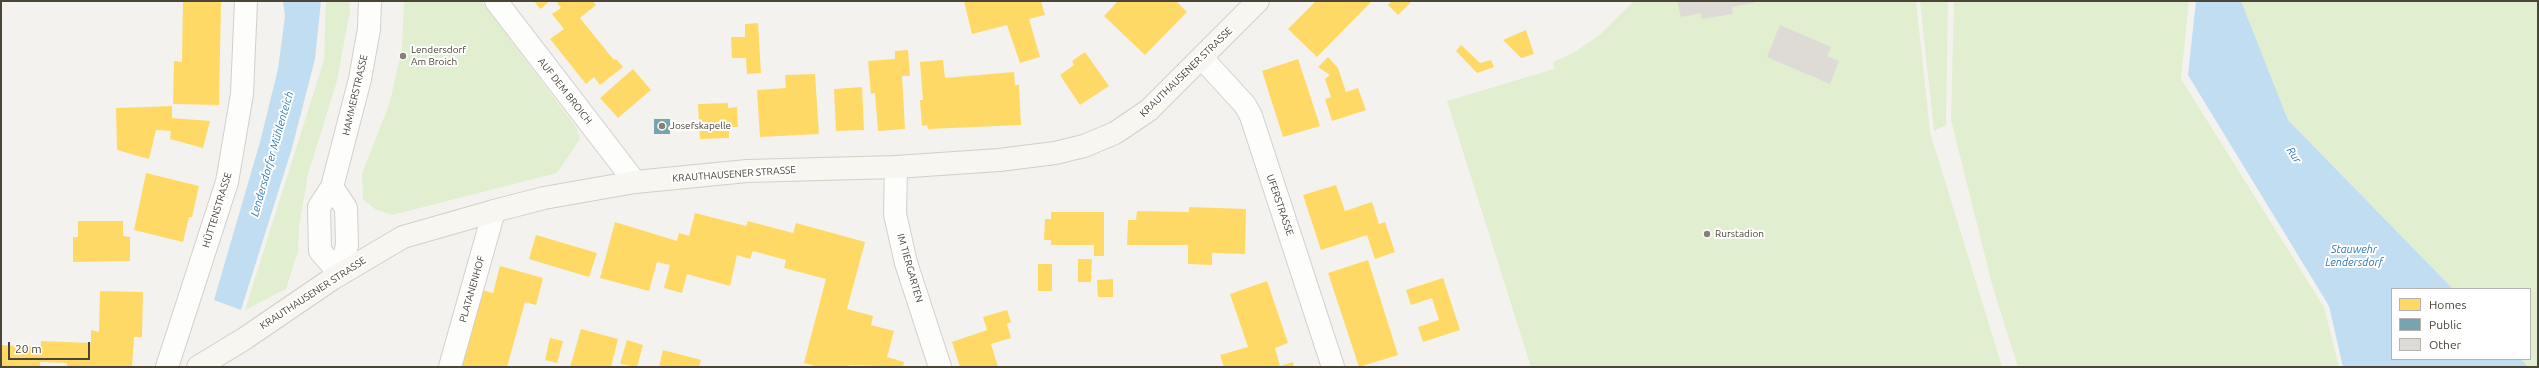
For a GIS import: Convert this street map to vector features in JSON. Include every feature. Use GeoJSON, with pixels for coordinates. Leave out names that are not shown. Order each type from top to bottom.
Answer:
{"type":"FeatureCollection","features":[{"type":"Feature","properties":{"kind":"street","name":"HÜTTENSTRASSE"},"geometry":{"type":"LineString","coordinates":[[167,367],[227,182],[242,94],[246,1]]}},
{"type":"Feature","properties":{"kind":"street","name":"HAMMERSTRASSE"},"geometry":{"type":"LineString","coordinates":[[340,274],[320,251],[319,207],[332,187],[360,79],[368,29],[370,1]]}},
{"type":"Feature","properties":{"kind":"street","name":"AUF DEM BROICH"},"geometry":{"type":"LineString","coordinates":[[496,1],[635,182]]}},
{"type":"Feature","properties":{"kind":"street","name":"KRAUTHAUSENER STRASSE"},"geometry":{"type":"LineString","coordinates":[[204,365],[340,274],[403,237],[544,198],[635,182],[747,172],[896,167],[999,160],[1055,153],[1084,146],[1134,121],[1202,58],[1258,1]]}},
{"type":"Feature","properties":{"kind":"street","name":"UFERSTRASSE"},"geometry":{"type":"LineString","coordinates":[[1202,58],[1245,104],[1251,116],[1333,367]]}},
{"type":"Feature","properties":{"kind":"street","name":"IM TIERGARTEN"},"geometry":{"type":"LineString","coordinates":[[896,167],[895,214],[906,263],[940,367]]}},
{"type":"Feature","properties":{"kind":"street","name":"PLATANENHOF"},"geometry":{"type":"LineString","coordinates":[[450,367],[494,211]]}},
{"type":"Feature","properties":{"kind":"green space"},"geometry":{"type":"Polygon","coordinates":[[[326,1],[349,1],[350,11],[337,81],[308,174],[299,227],[298,251],[286,289],[245,310],[324,60],[326,1]]]}},
{"type":"Feature","properties":{"kind":"green space"},"geometry":{"type":"Polygon","coordinates":[[[404,1],[481,1],[576,127],[580,139],[557,173],[392,215],[375,209],[363,199],[362,174],[390,102],[402,48],[404,1]]]}},
{"type":"Feature","properties":{"kind":"green space","name":"Rurstadion"},"geometry":{"type":"Polygon","coordinates":[[[1634,1],[1916,1],[1930,132],[2002,367],[1531,367],[1447,101],[1554,69],[1553,62],[1573,53],[1600,35],[1634,1]]]}},
{"type":"Feature","properties":{"kind":"green space"},"geometry":{"type":"Polygon","coordinates":[[[1920,1],[1948,1],[1946,125],[1934,131],[1920,1]]]}},
{"type":"Feature","properties":{"kind":"green space"},"geometry":{"type":"Polygon","coordinates":[[[1954,1],[2189,1],[2181,79],[2324,307],[2339,367],[2018,367],[1993,288],[1951,120],[1954,1]]]}},
{"type":"Feature","properties":{"kind":"green space"},"geometry":{"type":"Polygon","coordinates":[[[2241,1],[2538,1],[2538,367],[2528,367],[2522,360],[2531,360],[2531,288],[2452,288],[2288,120],[2241,1]]]}},
{"type":"Feature","properties":{"kind":"water","name":"Lendersdorfer Mühlenteich"},"geometry":{"type":"Polygon","coordinates":[[[283,1],[321,1],[315,59],[292,148],[241,310],[214,300],[260,142],[278,69],[285,16],[283,1]]]}},
{"type":"Feature","properties":{"kind":"water","name":"Stauwehr Lendersdorf"},"geometry":{"type":"Polygon","coordinates":[[[2196,1],[2241,1],[2288,120],[2452,288],[2391,288],[2391,360],[2522,360],[2528,367],[2343,367],[2329,306],[2188,75],[2196,1]]]}},
{"type":"Feature","properties":{"kind":"building: Homes"},"geometry":{"type":"Polygon","coordinates":[[[183,1],[221,1],[219,105],[173,104],[174,61],[182,62],[183,1]]]}},
{"type":"Feature","properties":{"kind":"building: Homes"},"geometry":{"type":"Polygon","coordinates":[[[534,1],[550,1],[540,9],[534,1]]]}},
{"type":"Feature","properties":{"kind":"building: Homes"},"geometry":{"type":"Polygon","coordinates":[[[556,1],[593,1],[596,5],[580,18],[614,60],[616,59],[623,67],[600,85],[594,77],[586,84],[550,39],[564,29],[552,14],[561,8],[556,1]]]}},
{"type":"Feature","properties":{"kind":"building: Homes"},"geometry":{"type":"Polygon","coordinates":[[[964,1],[1041,1],[1045,15],[1029,19],[1040,57],[1020,63],[1007,25],[972,34],[964,1]]]}},
{"type":"Feature","properties":{"kind":"building: Homes"},"geometry":{"type":"Polygon","coordinates":[[[1118,1],[1176,1],[1187,12],[1145,55],[1104,16],[1118,1]]]}},
{"type":"Feature","properties":{"kind":"building: Homes"},"geometry":{"type":"Polygon","coordinates":[[[1316,1],[1372,1],[1317,57],[1288,29],[1316,1]]]}},
{"type":"Feature","properties":{"kind":"building: Homes"},"geometry":{"type":"Polygon","coordinates":[[[1392,1],[1412,1],[1398,15],[1388,5],[1392,1]]]}},
{"type":"Feature","properties":{"kind":"building: Homes"},"geometry":{"type":"Polygon","coordinates":[[[758,23],[761,73],[747,74],[746,58],[732,58],[731,37],[745,37],[745,24],[758,23]]]}},
{"type":"Feature","properties":{"kind":"building: Homes"},"geometry":{"type":"Polygon","coordinates":[[[1526,30],[1534,54],[1521,58],[1503,40],[1526,30]]]}},
{"type":"Feature","properties":{"kind":"building: Homes"},"geometry":{"type":"Polygon","coordinates":[[[1461,45],[1480,63],[1491,60],[1494,67],[1477,73],[1456,51],[1461,45]]]}},
{"type":"Feature","properties":{"kind":"building: Homes"},"geometry":{"type":"Polygon","coordinates":[[[908,50],[910,76],[902,76],[905,129],[878,131],[875,93],[871,94],[868,61],[895,59],[895,51],[908,50]]]}},
{"type":"Feature","properties":{"kind":"building: Homes"},"geometry":{"type":"Polygon","coordinates":[[[1085,52],[1109,86],[1080,105],[1060,75],[1074,65],[1072,61],[1085,52]]]}},
{"type":"Feature","properties":{"kind":"building: Homes"},"geometry":{"type":"Polygon","coordinates":[[[1328,57],[1338,68],[1346,92],[1358,88],[1366,110],[1332,121],[1325,99],[1331,97],[1325,79],[1330,75],[1318,67],[1328,57]]]}},
{"type":"Feature","properties":{"kind":"building: Homes"},"geometry":{"type":"Polygon","coordinates":[[[1298,59],[1320,126],[1283,137],[1262,71],[1298,59]]]}},
{"type":"Feature","properties":{"kind":"building: Homes"},"geometry":{"type":"Polygon","coordinates":[[[943,60],[945,78],[1014,72],[1015,85],[1019,85],[1021,125],[928,129],[927,125],[922,126],[920,100],[923,100],[920,62],[943,60]]]}},
{"type":"Feature","properties":{"kind":"building: Homes"},"geometry":{"type":"Polygon","coordinates":[[[633,69],[651,90],[618,118],[600,98],[633,69]]]}},
{"type":"Feature","properties":{"kind":"building: Homes"},"geometry":{"type":"Polygon","coordinates":[[[815,74],[819,134],[760,137],[757,90],[786,88],[785,75],[815,74]]]}},
{"type":"Feature","properties":{"kind":"building: Homes"},"geometry":{"type":"Polygon","coordinates":[[[862,87],[864,130],[836,131],[834,89],[862,87]]]}},
{"type":"Feature","properties":{"kind":"building: Homes"},"geometry":{"type":"Polygon","coordinates":[[[728,103],[728,108],[737,107],[738,127],[729,127],[729,138],[700,139],[698,104],[728,103]]]}},
{"type":"Feature","properties":{"kind":"building: Homes"},"geometry":{"type":"Polygon","coordinates":[[[172,106],[172,118],[210,121],[203,148],[170,139],[171,131],[156,130],[149,159],[117,150],[116,108],[172,106]]]}},
{"type":"Feature","properties":{"kind":"building: Homes"},"geometry":{"type":"Polygon","coordinates":[[[146,173],[199,186],[192,217],[189,217],[183,242],[134,230],[146,173]]]}},
{"type":"Feature","properties":{"kind":"building: Homes"},"geometry":{"type":"Polygon","coordinates":[[[1336,185],[1345,211],[1372,202],[1379,224],[1385,222],[1395,252],[1375,259],[1367,235],[1321,250],[1303,195],[1336,185]]]}},
{"type":"Feature","properties":{"kind":"building: Homes"},"geometry":{"type":"Polygon","coordinates":[[[1189,207],[1246,209],[1245,254],[1212,253],[1212,265],[1188,264],[1188,245],[1127,245],[1128,220],[1136,220],[1137,211],[1189,212],[1189,207]]]}},
{"type":"Feature","properties":{"kind":"building: Homes"},"geometry":{"type":"Polygon","coordinates":[[[1051,212],[1104,212],[1104,256],[1094,256],[1094,245],[1051,245],[1051,240],[1044,240],[1045,219],[1051,219],[1051,212]]]}},
{"type":"Feature","properties":{"kind":"building: Homes"},"geometry":{"type":"Polygon","coordinates":[[[695,213],[746,226],[748,221],[793,233],[796,223],[865,242],[847,309],[873,316],[871,325],[894,331],[887,357],[904,362],[903,367],[849,365],[848,367],[818,367],[804,363],[826,279],[784,268],[786,260],[753,251],[750,259],[737,255],[730,286],[687,274],[682,293],[664,288],[670,265],[657,262],[649,291],[600,278],[615,222],[677,241],[679,233],[689,236],[695,213]]]}},
{"type":"Feature","properties":{"kind":"building: Homes"},"geometry":{"type":"Polygon","coordinates":[[[78,221],[123,221],[123,236],[130,237],[130,261],[73,262],[73,237],[78,237],[78,221]]]}},
{"type":"Feature","properties":{"kind":"building: Homes"},"geometry":{"type":"Polygon","coordinates":[[[536,235],[597,253],[589,277],[529,259],[536,235]]]}},
{"type":"Feature","properties":{"kind":"building: Homes"},"geometry":{"type":"Polygon","coordinates":[[[1078,259],[1092,259],[1091,282],[1078,282],[1078,259]]]}},
{"type":"Feature","properties":{"kind":"building: Homes"},"geometry":{"type":"Polygon","coordinates":[[[1368,260],[1398,355],[1359,367],[1328,273],[1368,260]]]}},
{"type":"Feature","properties":{"kind":"building: Homes"},"geometry":{"type":"Polygon","coordinates":[[[1038,264],[1052,264],[1052,291],[1038,291],[1038,264]]]}},
{"type":"Feature","properties":{"kind":"building: Homes"},"geometry":{"type":"Polygon","coordinates":[[[500,266],[543,278],[536,305],[525,302],[507,367],[460,367],[482,290],[493,293],[500,266]]]}},
{"type":"Feature","properties":{"kind":"building: Homes"},"geometry":{"type":"Polygon","coordinates":[[[1443,278],[1460,330],[1423,342],[1418,327],[1439,320],[1432,298],[1411,305],[1406,290],[1443,278]]]}},
{"type":"Feature","properties":{"kind":"building: Homes"},"geometry":{"type":"Polygon","coordinates":[[[1113,279],[1113,297],[1098,297],[1097,280],[1113,279]]]}},
{"type":"Feature","properties":{"kind":"building: Homes"},"geometry":{"type":"Polygon","coordinates":[[[1267,281],[1288,343],[1275,348],[1280,366],[1293,362],[1294,367],[1224,367],[1220,355],[1248,347],[1230,294],[1267,281]]]}},
{"type":"Feature","properties":{"kind":"building: Homes"},"geometry":{"type":"Polygon","coordinates":[[[100,291],[143,292],[142,337],[134,337],[132,367],[67,367],[67,363],[40,362],[40,367],[1,367],[1,345],[41,347],[41,341],[91,343],[91,330],[99,332],[100,291]]]}},
{"type":"Feature","properties":{"kind":"building: Homes"},"geometry":{"type":"Polygon","coordinates":[[[1007,310],[1011,322],[1007,324],[1011,338],[991,344],[998,367],[960,367],[952,342],[987,330],[983,317],[1007,310]]]}},
{"type":"Feature","properties":{"kind":"building: Homes"},"geometry":{"type":"Polygon","coordinates":[[[581,329],[618,339],[611,367],[570,367],[581,329]]]}},
{"type":"Feature","properties":{"kind":"building: Homes"},"geometry":{"type":"Polygon","coordinates":[[[550,338],[563,341],[557,363],[545,360],[550,338]]]}},
{"type":"Feature","properties":{"kind":"building: Homes"},"geometry":{"type":"Polygon","coordinates":[[[627,340],[643,345],[637,367],[620,364],[627,340]]]}},
{"type":"Feature","properties":{"kind":"building: Homes"},"geometry":{"type":"Polygon","coordinates":[[[663,350],[701,360],[699,367],[659,367],[663,350]]]}},
{"type":"Feature","properties":{"kind":"building: Public","name":"Josefskapelle"},"geometry":{"type":"Polygon","coordinates":[[[654,119],[670,119],[670,134],[654,134],[654,119]]]}},
{"type":"Feature","properties":{"kind":"building: Other"},"geometry":{"type":"Polygon","coordinates":[[[1677,1],[1753,1],[1754,3],[1732,7],[1733,14],[1702,19],[1701,13],[1681,17],[1677,1]]]}},
{"type":"Feature","properties":{"kind":"building: Other"},"geometry":{"type":"Polygon","coordinates":[[[1780,25],[1831,47],[1827,56],[1839,61],[1830,84],[1767,57],[1780,25]]]}},
{"type":"Feature","properties":{"kind":"place","name":"Lendersdorf Am Broich"},"geometry":{"type":"Point","coordinates":[403,56]}},
{"type":"Feature","properties":{"kind":"place","name":"Josefskapelle"},"geometry":{"type":"Point","coordinates":[662,126]}},
{"type":"Feature","properties":{"kind":"place","name":"Rurstadion"},"geometry":{"type":"Point","coordinates":[1707,234]}},
{"type":"Feature","properties":{"kind":"water label","name":"Rur"},"geometry":{"type":"Point","coordinates":[2294,155]}}]}
